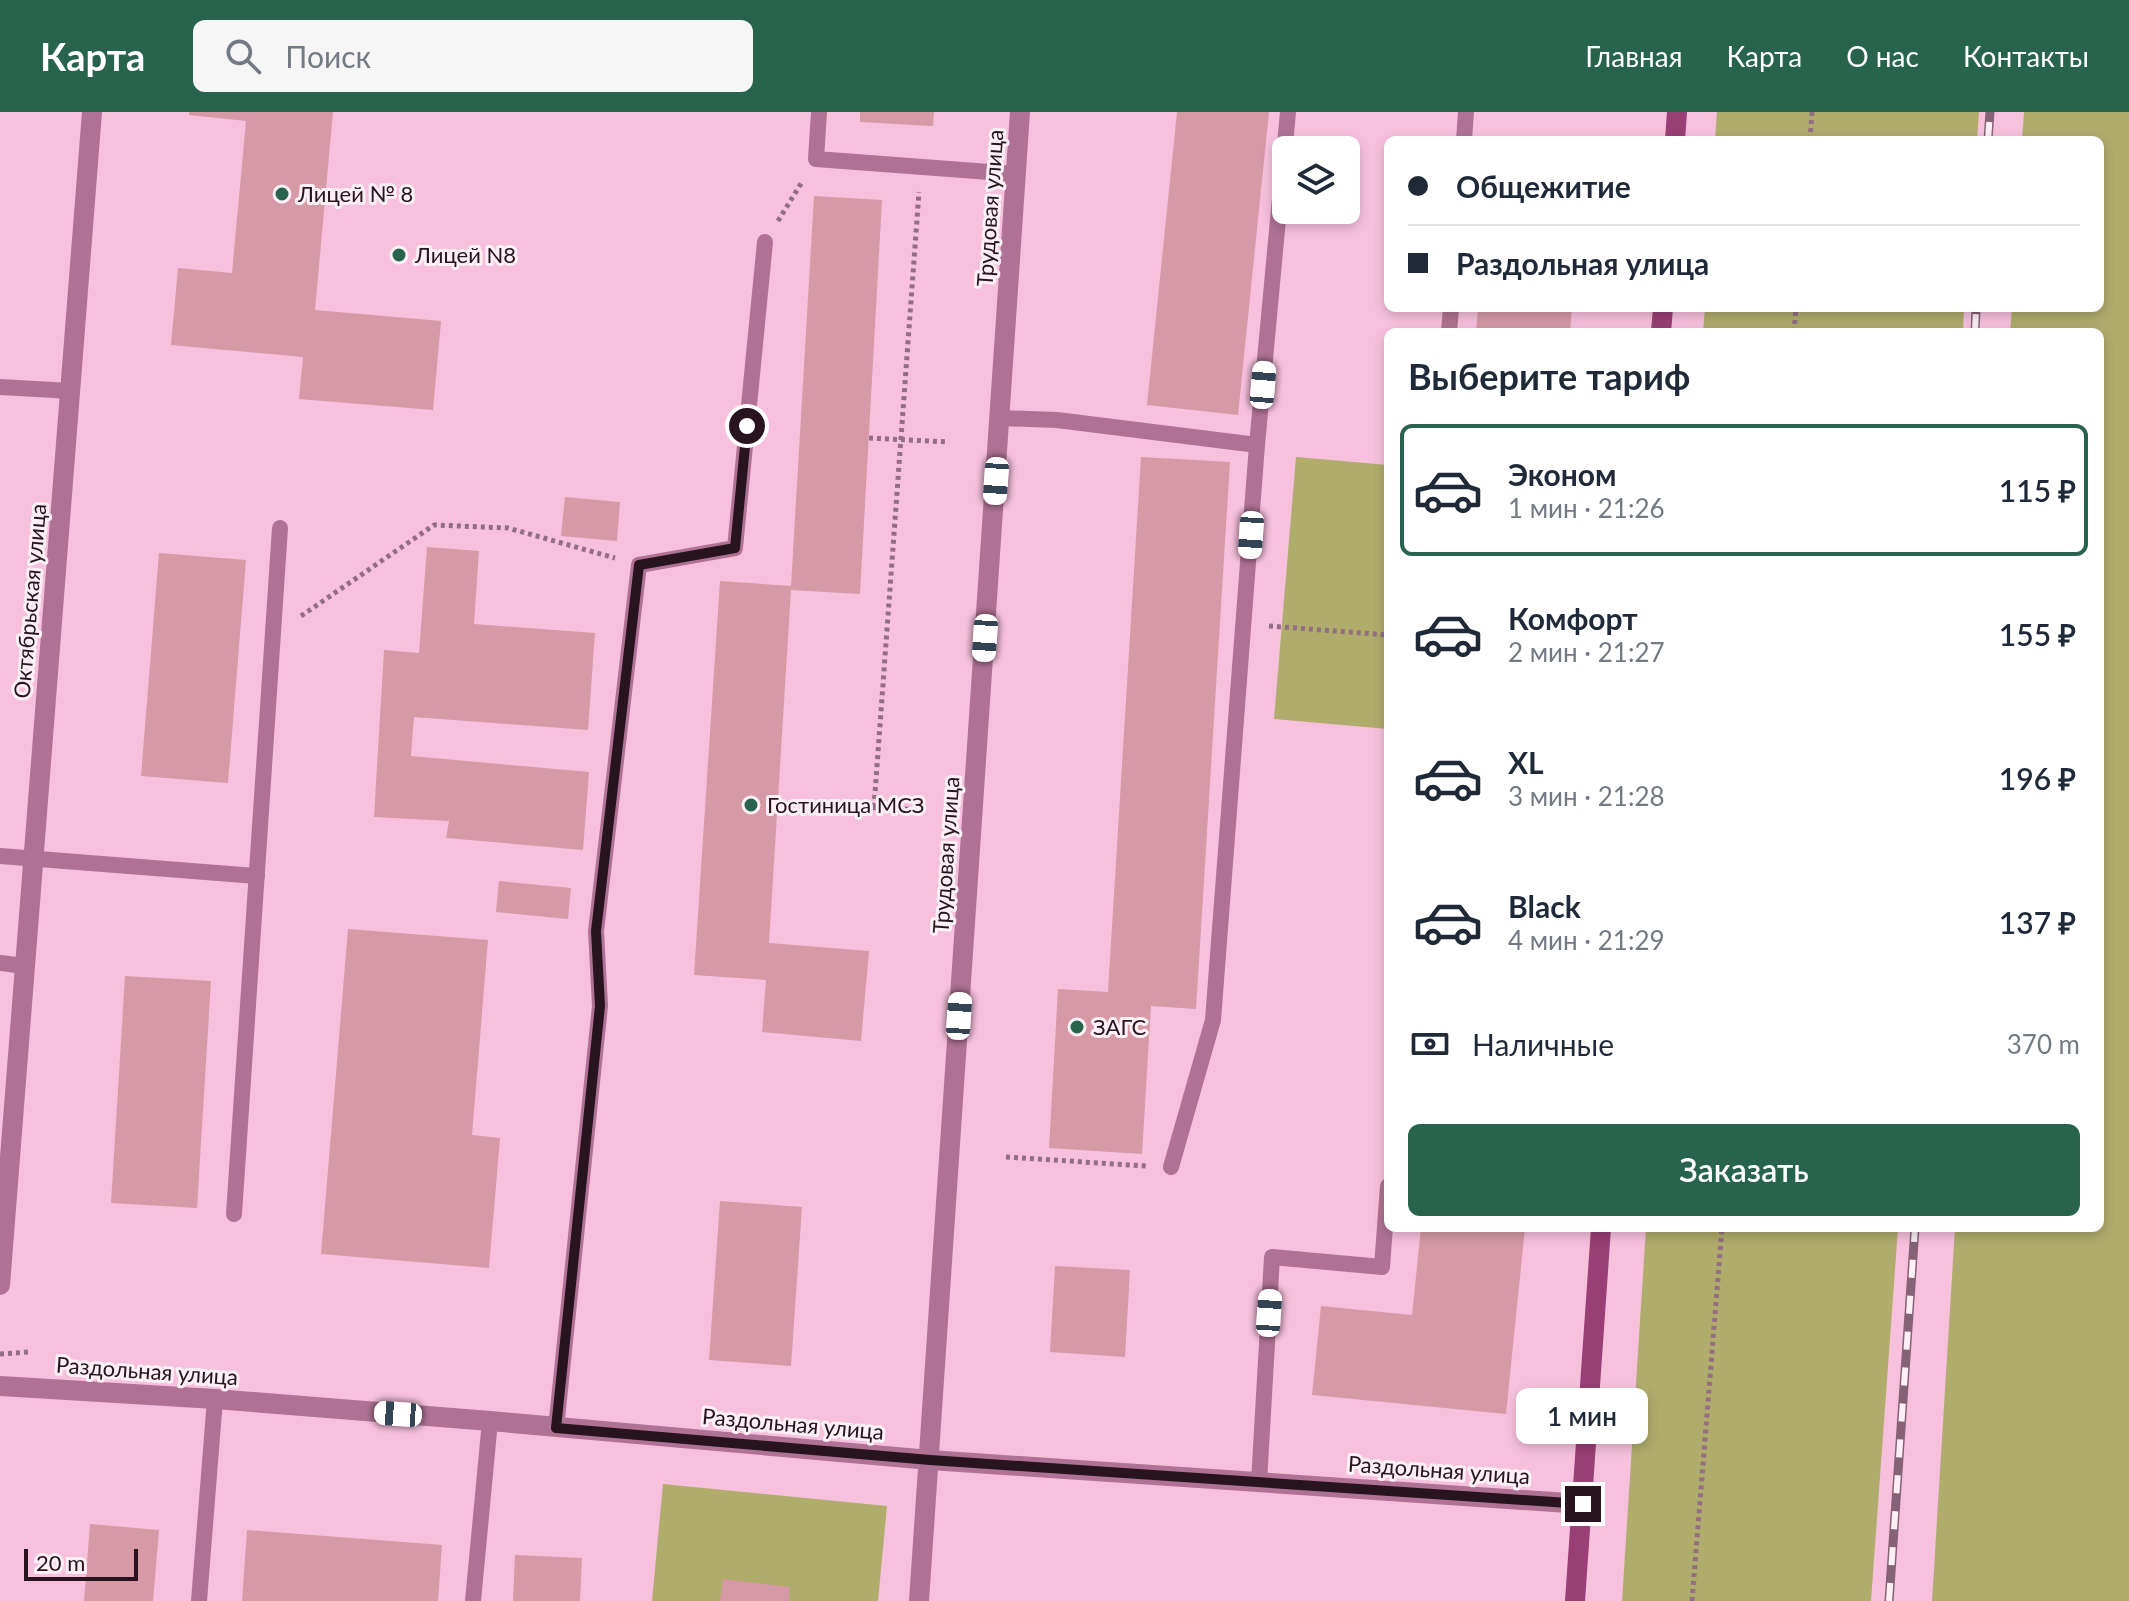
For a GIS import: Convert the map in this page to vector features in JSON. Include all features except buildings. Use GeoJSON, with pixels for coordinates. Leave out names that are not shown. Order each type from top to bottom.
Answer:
{"type":"FeatureCollection","features":[{"type":"Feature","properties":{"kind":"street","name":"Октябрьская улица"},"geometry":{"type":"LineString","coordinates":[[0,1285],[92,112]]}},
{"type":"Feature","properties":{"kind":"street","name":"Трудовая улица"},"geometry":{"type":"LineString","coordinates":[[919,1601],[1020,112]]}},
{"type":"Feature","properties":{"kind":"street"},"geometry":{"type":"LineString","coordinates":[[1675,136],[1677,112]]}},
{"type":"Feature","properties":{"kind":"street"},"geometry":{"type":"LineString","coordinates":[[1575,1601],[1601,1232]]}},
{"type":"Feature","properties":{"kind":"street","name":"Раздольная улица"},"geometry":{"type":"LineString","coordinates":[[0,1386],[215,1399],[930,1460],[1583,1504]]}},
{"type":"Feature","properties":{"kind":"lane"},"geometry":{"type":"LineString","coordinates":[[819,112],[816,159],[1016,174]]}},
{"type":"Feature","properties":{"kind":"lane"},"geometry":{"type":"LineString","coordinates":[[1171,1167],[1213,1020],[1257,445],[1288,112]]}},
{"type":"Feature","properties":{"kind":"lane"},"geometry":{"type":"LineString","coordinates":[[1464,136],[1466,112]]}},
{"type":"Feature","properties":{"kind":"lane"},"geometry":{"type":"LineString","coordinates":[[556,1428],[600,1006],[596,931],[639,565],[735,548],[765,242]]}},
{"type":"Feature","properties":{"kind":"lane"},"geometry":{"type":"LineString","coordinates":[[0,387],[71,391]]}},
{"type":"Feature","properties":{"kind":"lane"},"geometry":{"type":"LineString","coordinates":[[1000,418],[1057,420],[1257,445]]}},
{"type":"Feature","properties":{"kind":"lane"},"geometry":{"type":"LineString","coordinates":[[234,1214],[280,528]]}},
{"type":"Feature","properties":{"kind":"lane"},"geometry":{"type":"LineString","coordinates":[[0,856],[257,876]]}},
{"type":"Feature","properties":{"kind":"lane"},"geometry":{"type":"LineString","coordinates":[[0,963],[25,966]]}},
{"type":"Feature","properties":{"kind":"lane"},"geometry":{"type":"LineString","coordinates":[[1259,1482],[1272,1257],[1382,1267],[1385,1232]]}},
{"type":"Feature","properties":{"kind":"lane"},"geometry":{"type":"LineString","coordinates":[[199,1601],[215,1399]]}},
{"type":"Feature","properties":{"kind":"lane"},"geometry":{"type":"LineString","coordinates":[[473,1601],[490,1421]]}},
{"type":"Feature","properties":{"kind":"path"},"geometry":{"type":"LineString","coordinates":[[1810,136],[1812,112]]}},
{"type":"Feature","properties":{"kind":"path"},"geometry":{"type":"LineString","coordinates":[[765,242],[816,159]]}},
{"type":"Feature","properties":{"kind":"path"},"geometry":{"type":"LineString","coordinates":[[874,807],[921,167]]}},
{"type":"Feature","properties":{"kind":"path"},"geometry":{"type":"LineString","coordinates":[[869,438],[949,442]]}},
{"type":"Feature","properties":{"kind":"path"},"geometry":{"type":"LineString","coordinates":[[273,634],[434,525],[508,528],[639,565]]}},
{"type":"Feature","properties":{"kind":"path"},"geometry":{"type":"LineString","coordinates":[[1244,624],[1384,635]]}},
{"type":"Feature","properties":{"kind":"path"},"geometry":{"type":"LineString","coordinates":[[777,803],[924,810]]}},
{"type":"Feature","properties":{"kind":"path"},"geometry":{"type":"LineString","coordinates":[[1006,1157],[1171,1167]]}},
{"type":"Feature","properties":{"kind":"path"},"geometry":{"type":"LineString","coordinates":[[1692,1601],[1722,1232]]}},
{"type":"Feature","properties":{"kind":"path"},"geometry":{"type":"LineString","coordinates":[[0,1354],[29,1352]]}},
{"type":"Feature","properties":{"kind":"shaded area"},"geometry":{"type":"Polygon","coordinates":[[[1717,112],[1979,112],[1977,136],[1715,136],[1717,112]]]}},
{"type":"Feature","properties":{"kind":"shaded area"},"geometry":{"type":"Polygon","coordinates":[[[2024,112],[2129,112],[2129,1601],[1932,1601],[1955,1232],[2104,1232],[2104,328],[2010,328],[2012,312],[2104,312],[2104,136],[2022,136],[2024,112]]]}},
{"type":"Feature","properties":{"kind":"shaded area"},"geometry":{"type":"Polygon","coordinates":[[[1705,312],[1964,312],[1963,328],[1703,328],[1705,312]]]}},
{"type":"Feature","properties":{"kind":"shaded area"},"geometry":{"type":"Polygon","coordinates":[[[1296,457],[1384,465],[1384,729],[1274,719],[1296,457]]]}},
{"type":"Feature","properties":{"kind":"shaded area"},"geometry":{"type":"Polygon","coordinates":[[[1646,1232],[1898,1232],[1871,1601],[1622,1601],[1646,1232]]]}},
{"type":"Feature","properties":{"kind":"shaded area"},"geometry":{"type":"Polygon","coordinates":[[[663,1484],[887,1506],[878,1601],[652,1601],[663,1484]]]}},
{"type":"Feature","properties":{"kind":"railway"},"geometry":{"type":"LineString","coordinates":[[1988,136],[1990,112]]}},
{"type":"Feature","properties":{"kind":"railway"},"geometry":{"type":"LineString","coordinates":[[1975,328],[1976,312]]}},
{"type":"Feature","properties":{"kind":"railway"},"geometry":{"type":"LineString","coordinates":[[1889,1601],[1915,1232]]}},
{"type":"Feature","properties":{"kind":"place","name":"Лицей № 8"},"geometry":{"type":"Point","coordinates":[282,194]}},
{"type":"Feature","properties":{"kind":"place","name":"Лицей N8"},"geometry":{"type":"Point","coordinates":[399,255]}},
{"type":"Feature","properties":{"kind":"place","name":"Гостиница МСЗ"},"geometry":{"type":"Point","coordinates":[751,805]}},
{"type":"Feature","properties":{"kind":"place","name":"ЗАГС"},"geometry":{"type":"Point","coordinates":[1077,1027]}},
{"type":"Feature","properties":{"kind":"route"},"geometry":{"type":"LineString","coordinates":[[747,426],[735,548],[639,565],[596,931],[600,1006],[556,1428],[930,1460],[1583,1504]]}}]}
